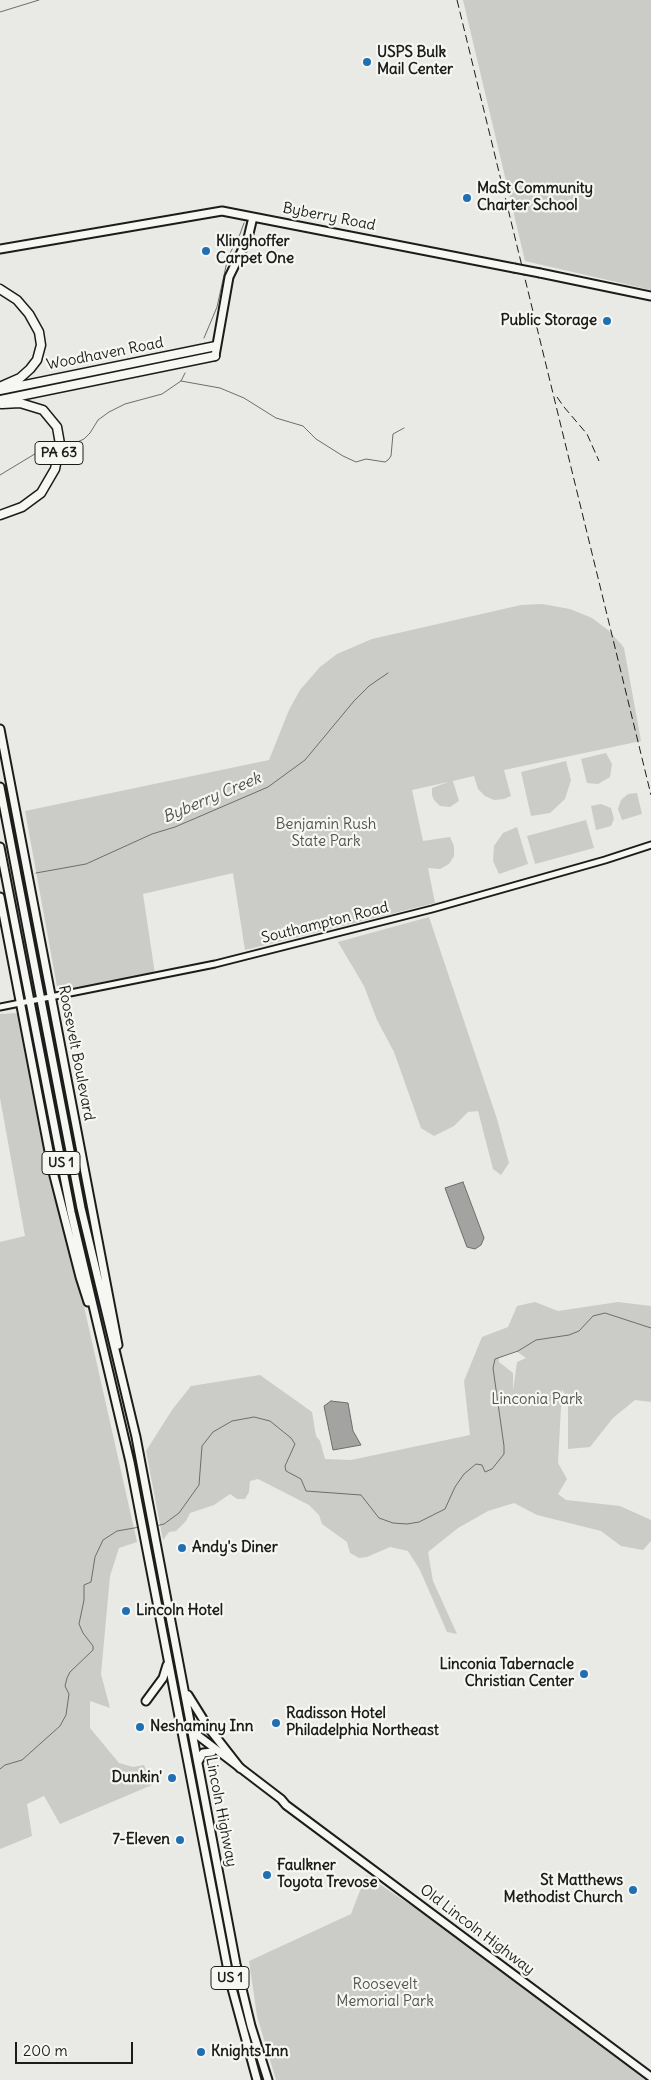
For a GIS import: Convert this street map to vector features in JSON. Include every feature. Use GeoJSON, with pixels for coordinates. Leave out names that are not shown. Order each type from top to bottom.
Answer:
{"type":"FeatureCollection","features":[{"type":"Feature","properties":{"kind":"highway"},"geometry":{"type":"LineString","coordinates":[[0,289],[17,300],[26,309],[36,326],[41,345],[37,360],[30,370],[20,378],[0,388]]}},
{"type":"Feature","properties":{"kind":"highway","name":"Woodhaven Road"},"geometry":{"type":"LineString","coordinates":[[0,388],[216,346]]}},
{"type":"Feature","properties":{"kind":"highway","name":"Woodhaven Road"},"geometry":{"type":"LineString","coordinates":[[0,402],[215,356]]}},
{"type":"Feature","properties":{"kind":"highway","name":"PA 63"},"geometry":{"type":"LineString","coordinates":[[0,402],[20,403],[42,410],[57,426],[60,444],[55,469],[44,488],[27,504],[0,515]]}},
{"type":"Feature","properties":{"kind":"main road","name":"Byberry Road"},"geometry":{"type":"LineString","coordinates":[[0,249],[212,212],[229,212],[651,296]]}},
{"type":"Feature","properties":{"kind":"main road"},"geometry":{"type":"LineString","coordinates":[[215,356],[229,277],[248,238],[253,217]]}},
{"type":"Feature","properties":{"kind":"main road","name":"Roosevelt Boulevard"},"geometry":{"type":"LineString","coordinates":[[0,729],[118,1344],[123,1383]]}},
{"type":"Feature","properties":{"kind":"main road","name":"Roosevelt Boulevard"},"geometry":{"type":"LineString","coordinates":[[0,787],[82,1208],[152,1517]]}},
{"type":"Feature","properties":{"kind":"main road"},"geometry":{"type":"LineString","coordinates":[[20,890],[21,838]]}},
{"type":"Feature","properties":{"kind":"main road","name":"US 1"},"geometry":{"type":"LineString","coordinates":[[0,847],[67,1194],[96,1323]]}},
{"type":"Feature","properties":{"kind":"main road"},"geometry":{"type":"LineString","coordinates":[[0,872],[9,893]]}},
{"type":"Feature","properties":{"kind":"main road","name":"US 1"},"geometry":{"type":"LineString","coordinates":[[0,897],[58,1193],[80,1277],[96,1323]]}},
{"type":"Feature","properties":{"kind":"main road","name":"Lincoln Highway"},"geometry":{"type":"LineString","coordinates":[[96,1323],[125,1439],[230,1981],[257,2080]]}},
{"type":"Feature","properties":{"kind":"main road","name":"Lincoln Highway"},"geometry":{"type":"LineString","coordinates":[[152,1517],[236,1964],[251,2026],[268,2080]]}},
{"type":"Feature","properties":{"kind":"main road"},"geometry":{"type":"LineString","coordinates":[[146,1701],[163,1678],[167,1660]]}},
{"type":"Feature","properties":{"kind":"main road"},"geometry":{"type":"LineString","coordinates":[[184,1687],[208,1727],[240,1768]]}},
{"type":"Feature","properties":{"kind":"main road","name":"Old Lincoln Highway"},"geometry":{"type":"LineString","coordinates":[[180,1726],[240,1768],[281,1799],[286,1805],[651,2077]]}},
{"type":"Feature","properties":{"kind":"main road","name":"Old Lincoln Highway"},"geometry":{"type":"LineString","coordinates":[[192,1734],[212,1752],[278,1802],[286,1805]]}},
{"type":"Feature","properties":{"kind":"main road"},"geometry":{"type":"LineString","coordinates":[[198,1762],[203,1753],[212,1752]]}},
{"type":"Feature","properties":{"kind":"street","name":"Southampton Road"},"geometry":{"type":"LineString","coordinates":[[0,1007],[30,1003],[215,964],[432,909],[606,860],[651,845]]}},
{"type":"Feature","properties":{"kind":"green space"},"geometry":{"type":"Polygon","coordinates":[[[463,0],[651,0],[651,290],[525,261],[463,0]]]}},
{"type":"Feature","properties":{"kind":"green space","name":"Benjamin Rush State Park"},"geometry":{"type":"Polygon","coordinates":[[[542,604],[570,609],[592,618],[608,630],[624,648],[641,741],[504,770],[511,796],[504,799],[494,800],[485,796],[478,789],[474,776],[453,781],[459,801],[450,807],[440,806],[432,795],[432,788],[448,782],[412,790],[423,841],[450,837],[454,846],[454,856],[449,864],[440,869],[428,868],[435,903],[245,950],[233,873],[143,894],[155,974],[58,992],[25,811],[269,760],[289,710],[300,690],[320,667],[337,654],[372,639],[521,605],[542,604]]]}},
{"type":"Feature","properties":{"kind":"green space"},"geometry":{"type":"Polygon","coordinates":[[[606,753],[612,764],[610,777],[598,784],[587,783],[581,759],[606,753]]]}},
{"type":"Feature","properties":{"kind":"green space"},"geometry":{"type":"Polygon","coordinates":[[[566,761],[571,780],[565,799],[550,813],[531,816],[521,772],[566,761]]]}},
{"type":"Feature","properties":{"kind":"green space"},"geometry":{"type":"Polygon","coordinates":[[[637,793],[642,814],[622,820],[618,809],[621,800],[628,794],[637,793]]]}},
{"type":"Feature","properties":{"kind":"green space"},"geometry":{"type":"Polygon","coordinates":[[[601,804],[611,808],[614,819],[611,826],[596,830],[591,806],[601,804]]]}},
{"type":"Feature","properties":{"kind":"green space"},"geometry":{"type":"Polygon","coordinates":[[[586,820],[594,848],[535,864],[527,836],[586,820]]]}},
{"type":"Feature","properties":{"kind":"green space"},"geometry":{"type":"Polygon","coordinates":[[[517,827],[528,864],[499,874],[493,861],[494,846],[503,833],[517,827]]]}},
{"type":"Feature","properties":{"kind":"green space"},"geometry":{"type":"Polygon","coordinates":[[[429,917],[497,1119],[509,1163],[501,1175],[493,1169],[478,1111],[468,1112],[454,1126],[434,1136],[421,1128],[394,1052],[377,1020],[364,986],[338,942],[429,917]]]}},
{"type":"Feature","properties":{"kind":"green space"},"geometry":{"type":"Polygon","coordinates":[[[18,1013],[137,1542],[119,1548],[110,1576],[101,1674],[110,1708],[90,1701],[90,1728],[119,1763],[133,1767],[144,1765],[152,1785],[60,1824],[44,1796],[27,1804],[32,1836],[0,1849],[0,1242],[25,1236],[0,1098],[0,1014],[18,1013]]]}},
{"type":"Feature","properties":{"kind":"green space","name":"Linconia Park"},"geometry":{"type":"Polygon","coordinates":[[[535,1302],[558,1311],[618,1302],[651,1306],[651,1402],[635,1400],[613,1418],[590,1447],[568,1449],[568,1401],[562,1389],[558,1463],[567,1479],[558,1494],[566,1500],[620,1506],[651,1520],[651,1541],[643,1550],[621,1546],[601,1531],[537,1515],[514,1503],[488,1511],[458,1528],[428,1552],[433,1581],[457,1634],[447,1632],[420,1570],[408,1551],[390,1547],[367,1557],[359,1558],[350,1553],[347,1542],[322,1524],[319,1515],[309,1505],[258,1479],[250,1481],[249,1492],[245,1499],[237,1499],[230,1494],[214,1505],[190,1513],[186,1521],[176,1531],[169,1532],[163,1540],[146,1451],[172,1410],[191,1386],[260,1375],[312,1412],[316,1436],[320,1441],[325,1459],[351,1460],[470,1435],[464,1381],[482,1337],[508,1327],[517,1306],[535,1302]],[[516,1351],[499,1358],[499,1362],[513,1373],[513,1391],[517,1362],[526,1358],[516,1351]]]}},
{"type":"Feature","properties":{"kind":"green space","name":"Roosevelt Memorial Park"},"geometry":{"type":"Polygon","coordinates":[[[366,1875],[486,1956],[648,2080],[276,2080],[257,2016],[249,1961],[351,1914],[366,1875]]]}},
{"type":"Feature","properties":{"kind":"shaded area"},"geometry":{"type":"Polygon","coordinates":[[[463,1182],[484,1238],[481,1245],[475,1249],[467,1247],[445,1188],[463,1182]]]}},
{"type":"Feature","properties":{"kind":"shaded area"},"geometry":{"type":"Polygon","coordinates":[[[331,1401],[348,1403],[353,1431],[361,1445],[333,1450],[324,1406],[331,1401]]]}},
{"type":"Feature","properties":{"kind":"waterway"},"geometry":{"type":"LineString","coordinates":[[0,12],[39,0]]}},
{"type":"Feature","properties":{"kind":"waterway"},"geometry":{"type":"LineString","coordinates":[[204,338],[217,307],[228,257],[244,223]]}},
{"type":"Feature","properties":{"kind":"waterway"},"geometry":{"type":"LineString","coordinates":[[66,447],[84,439],[98,420],[109,412],[125,404],[162,394],[181,381],[185,373]]}},
{"type":"Feature","properties":{"kind":"waterway"},"geometry":{"type":"LineString","coordinates":[[181,381],[220,388],[244,398],[276,418],[303,426],[316,439],[356,462],[366,459],[385,462],[388,460],[391,456],[393,434],[404,428]]}},
{"type":"Feature","properties":{"kind":"waterway"},"geometry":{"type":"LineString","coordinates":[[0,475],[38,452],[55,448]]}},
{"type":"Feature","properties":{"kind":"waterway","name":"Byberry Creek"},"geometry":{"type":"LineString","coordinates":[[36,873],[86,864],[152,834],[175,827],[268,787],[305,760],[354,701],[369,686],[388,673]]}},
{"type":"Feature","properties":{"kind":"waterway"},"geometry":{"type":"LineString","coordinates":[[156,1526],[164,1524],[179,1513],[199,1485],[202,1446],[213,1432],[232,1421],[254,1417],[270,1421],[291,1438],[295,1444],[285,1466],[286,1471],[301,1479],[306,1491],[361,1495],[379,1518],[393,1523],[407,1524],[419,1522],[445,1509],[455,1487],[464,1474],[476,1464],[482,1465],[485,1472],[492,1469],[504,1454],[493,1368],[495,1359],[518,1351],[536,1340],[569,1335],[579,1331],[593,1316],[605,1313],[651,1328]]}},
{"type":"Feature","properties":{"kind":"waterway"},"geometry":{"type":"LineString","coordinates":[[0,1769],[5,1765],[22,1760],[60,1726],[66,1715],[69,1694],[65,1686],[67,1678],[70,1672],[93,1650],[93,1646],[79,1624],[84,1600],[84,1585],[91,1582],[95,1557],[103,1540],[117,1531],[140,1527]]}},
{"type":"Feature","properties":{"kind":"railway"},"geometry":{"type":"LineString","coordinates":[[457,0],[651,795]]}},
{"type":"Feature","properties":{"kind":"railway"},"geometry":{"type":"LineString","coordinates":[[557,397],[587,434],[599,461]]}},
{"type":"Feature","properties":{"kind":"place","name":"USPS Bulk Mail Center"},"geometry":{"type":"Point","coordinates":[367,62]}},
{"type":"Feature","properties":{"kind":"place","name":"MaSt Community Charter School"},"geometry":{"type":"Point","coordinates":[467,198]}},
{"type":"Feature","properties":{"kind":"place","name":"Klinghoffer Carpet One"},"geometry":{"type":"Point","coordinates":[206,251]}},
{"type":"Feature","properties":{"kind":"place","name":"Public Storage"},"geometry":{"type":"Point","coordinates":[607,321]}},
{"type":"Feature","properties":{"kind":"place","name":"Andy's Diner"},"geometry":{"type":"Point","coordinates":[182,1548]}},
{"type":"Feature","properties":{"kind":"place","name":"Lincoln Hotel"},"geometry":{"type":"Point","coordinates":[126,1611]}},
{"type":"Feature","properties":{"kind":"place","name":"Linconia Tabernacle Christian Center"},"geometry":{"type":"Point","coordinates":[584,1674]}},
{"type":"Feature","properties":{"kind":"place","name":"Radisson Hotel Philadelphia Northeast"},"geometry":{"type":"Point","coordinates":[276,1723]}},
{"type":"Feature","properties":{"kind":"place","name":"Neshaminy Inn"},"geometry":{"type":"Point","coordinates":[140,1727]}},
{"type":"Feature","properties":{"kind":"place","name":"Dunkin'"},"geometry":{"type":"Point","coordinates":[172,1778]}},
{"type":"Feature","properties":{"kind":"place","name":"7-Eleven"},"geometry":{"type":"Point","coordinates":[180,1840]}},
{"type":"Feature","properties":{"kind":"place","name":"Faulkner Toyota Trevose"},"geometry":{"type":"Point","coordinates":[267,1875]}},
{"type":"Feature","properties":{"kind":"place","name":"St Matthews Methodist Church"},"geometry":{"type":"Point","coordinates":[633,1890]}},
{"type":"Feature","properties":{"kind":"place","name":"Knights Inn"},"geometry":{"type":"Point","coordinates":[201,2052]}}]}
